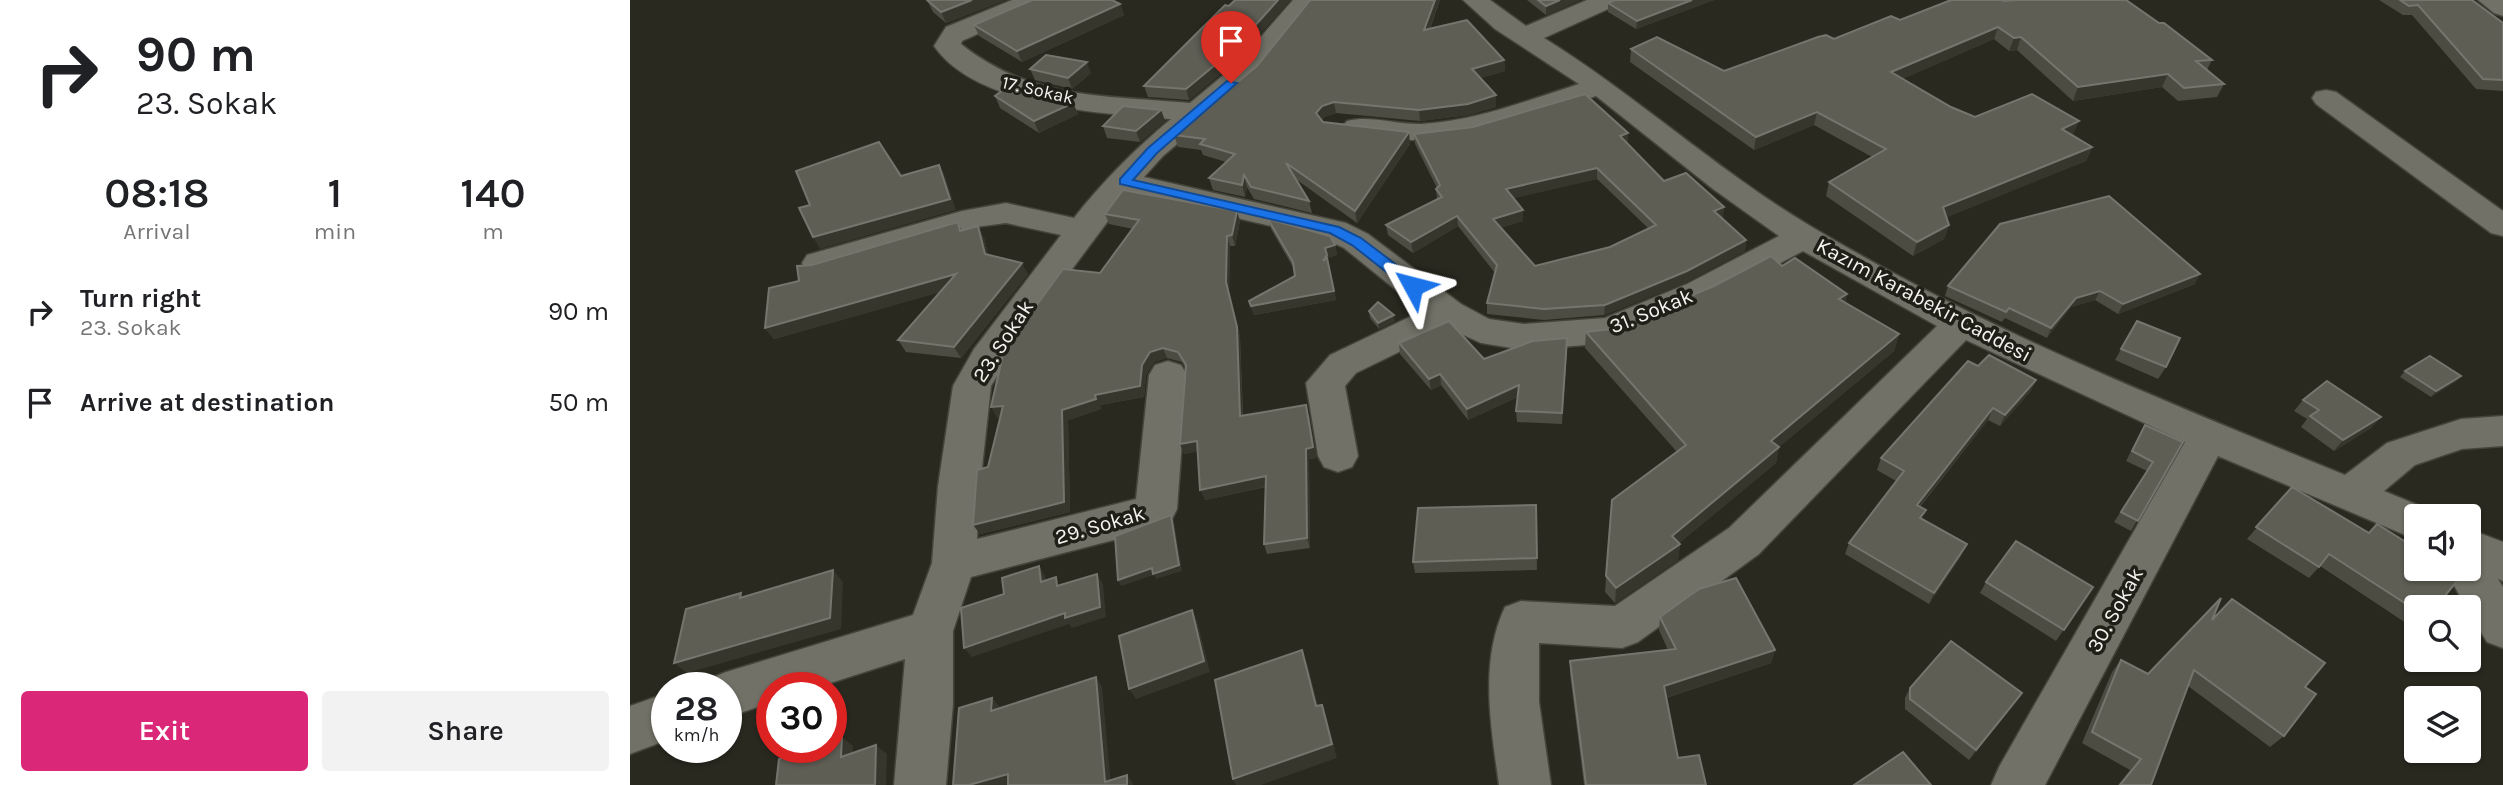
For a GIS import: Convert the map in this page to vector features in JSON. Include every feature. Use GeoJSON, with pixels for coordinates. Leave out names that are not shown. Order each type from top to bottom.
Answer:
{"type":"FeatureCollection","features":[{"type":"Feature","properties":{"kind":"street","name":"17. Sokak"},"geometry":{"type":"LineString","coordinates":[[1034,0],[955,33],[947,46],[994,79],[1025,90],[1067,98],[1199,113]]}},
{"type":"Feature","properties":{"kind":"street","name":"23. Sokak"},"geometry":{"type":"LineString","coordinates":[[920,785],[928,704],[930,631],[954,562],[972,386],[987,358],[1105,200],[1152,150],[1248,69],[1306,0]]}},
{"type":"Feature","properties":{"kind":"street","name":"Kazım Karabekir Caddesi"},"geometry":{"type":"LineString","coordinates":[[1475,0],[1600,86],[1728,186],[1803,237],[1961,324],[2404,517]]}},
{"type":"Feature","properties":{"kind":"street"},"geometry":{"type":"LineString","coordinates":[[1526,36],[1608,0]]}},
{"type":"Feature","properties":{"kind":"street"},"geometry":{"type":"LineString","coordinates":[[2490,0],[2503,8]]}},
{"type":"Feature","properties":{"kind":"street"},"geometry":{"type":"LineString","coordinates":[[1336,125],[1420,132],[1461,128],[1600,86]]}},
{"type":"Feature","properties":{"kind":"street"},"geometry":{"type":"LineString","coordinates":[[2326,98],[2503,226]]}},
{"type":"Feature","properties":{"kind":"street","name":"31. Sokak"},"geometry":{"type":"LineString","coordinates":[[1124,181],[1334,230],[1356,242],[1448,313],[1481,330],[1524,337],[1610,330],[1699,292],[1803,237]]}},
{"type":"Feature","properties":{"kind":"street"},"geometry":{"type":"LineString","coordinates":[[819,263],[973,218],[1006,213],[1082,230]]}},
{"type":"Feature","properties":{"kind":"street"},"geometry":{"type":"LineString","coordinates":[[1338,456],[1325,383],[1343,364],[1448,313]]}},
{"type":"Feature","properties":{"kind":"street"},"geometry":{"type":"LineString","coordinates":[[1525,785],[1519,748],[1513,639],[1521,621],[1622,627],[1744,541],[1961,324]]}},
{"type":"Feature","properties":{"kind":"street","name":"29. Sokak"},"geometry":{"type":"LineString","coordinates":[[954,562],[1137,517],[1156,509],[1168,375]]}},
{"type":"Feature","properties":{"kind":"street"},"geometry":{"type":"LineString","coordinates":[[2350,494],[2401,454],[2461,434],[2503,431]]}},
{"type":"Feature","properties":{"kind":"street","name":"30. Sokak"},"geometry":{"type":"LineString","coordinates":[[2017,785],[2210,434]]}},
{"type":"Feature","properties":{"kind":"street"},"geometry":{"type":"LineString","coordinates":[[2481,552],[2503,562]]}},
{"type":"Feature","properties":{"kind":"street"},"geometry":{"type":"LineString","coordinates":[[2474,581],[2503,627]]}},
{"type":"Feature","properties":{"kind":"street"},"geometry":{"type":"LineString","coordinates":[[742,690],[930,631]]}},
{"type":"Feature","properties":{"kind":"street"},"geometry":{"type":"LineString","coordinates":[[630,730],[651,722]]}},
{"type":"Feature","properties":{"kind":"building"},"geometry":{"type":"Polygon","coordinates":[[[927,0],[972,0],[941,12],[927,0]]]}},
{"type":"Feature","properties":{"kind":"building"},"geometry":{"type":"Polygon","coordinates":[[[1032,0],[1112,0],[1120,4],[1017,51],[974,25],[1032,0]]]}},
{"type":"Feature","properties":{"kind":"building"},"geometry":{"type":"Polygon","coordinates":[[[1235,0],[1278,0],[1233,50],[1186,89],[1144,86],[1225,5],[1229,6],[1235,0]]]}},
{"type":"Feature","properties":{"kind":"building"},"geometry":{"type":"Polygon","coordinates":[[[1310,0],[1435,0],[1424,30],[1467,20],[1504,60],[1472,69],[1496,95],[1468,104],[1419,110],[1334,102],[1322,106],[1316,113],[1323,122],[1409,132],[1355,211],[1286,163],[1309,201],[1251,187],[1244,175],[1242,185],[1209,178],[1235,154],[1200,144],[1205,139],[1174,135],[1257,66],[1310,0]]]}},
{"type":"Feature","properties":{"kind":"building"},"geometry":{"type":"Polygon","coordinates":[[[1538,0],[1560,0],[1546,6],[1538,0]]]}},
{"type":"Feature","properties":{"kind":"building"},"geometry":{"type":"Polygon","coordinates":[[[1615,0],[1692,0],[1637,21],[1608,3],[1615,0]]]}},
{"type":"Feature","properties":{"kind":"building"},"geometry":{"type":"Polygon","coordinates":[[[1951,0],[2126,0],[2159,23],[2164,23],[2212,60],[2196,61],[2224,84],[2184,88],[2168,74],[2078,87],[2021,37],[2014,38],[1998,27],[1891,72],[1951,107],[1975,117],[2032,94],[2079,121],[2062,129],[2092,147],[1943,207],[1949,225],[1917,242],[1829,182],[1886,149],[1817,112],[1756,137],[1631,49],[1657,37],[1724,71],[1818,37],[1826,35],[1834,39],[1891,16],[1900,20],[1951,0]]]}},
{"type":"Feature","properties":{"kind":"building"},"geometry":{"type":"Polygon","coordinates":[[[2400,0],[2472,0],[2503,23],[2503,80],[2483,79],[2418,5],[2409,6],[2400,0]]]}},
{"type":"Feature","properties":{"kind":"building"},"geometry":{"type":"Polygon","coordinates":[[[1046,55],[1087,62],[1068,78],[1030,69],[1046,55]]]}},
{"type":"Feature","properties":{"kind":"building"},"geometry":{"type":"Polygon","coordinates":[[[1007,87],[1073,103],[1034,121],[995,96],[1007,87]]]}},
{"type":"Feature","properties":{"kind":"building"},"geometry":{"type":"Polygon","coordinates":[[[1585,94],[1628,133],[1620,136],[1664,181],[1686,173],[1724,207],[1714,211],[1746,240],[1687,271],[1605,305],[1544,309],[1487,303],[1497,265],[1457,216],[1411,242],[1386,225],[1442,197],[1436,189],[1440,185],[1414,134],[1473,127],[1585,94]],[[1597,168],[1506,189],[1523,210],[1493,219],[1535,266],[1610,247],[1656,225],[1597,168]]]}},
{"type":"Feature","properties":{"kind":"building"},"geometry":{"type":"Polygon","coordinates":[[[1123,106],[1161,110],[1136,131],[1103,126],[1123,106]]]}},
{"type":"Feature","properties":{"kind":"building"},"geometry":{"type":"Polygon","coordinates":[[[879,142],[901,176],[939,165],[950,199],[813,237],[799,208],[810,205],[796,171],[879,142]]]}},
{"type":"Feature","properties":{"kind":"building"},"geometry":{"type":"Polygon","coordinates":[[[1123,190],[1237,211],[1232,235],[1227,236],[1226,282],[1237,327],[1240,416],[1306,405],[1313,447],[1306,449],[1307,538],[1264,544],[1266,476],[1200,490],[1197,441],[1180,444],[1186,365],[1178,352],[1163,348],[1150,352],[1142,365],[1140,386],[1095,395],[1096,399],[1062,410],[1064,502],[973,525],[977,470],[988,467],[1003,406],[991,407],[1004,350],[1063,269],[1100,273],[1139,220],[1105,214],[1123,190]]]}},
{"type":"Feature","properties":{"kind":"building"},"geometry":{"type":"Polygon","coordinates":[[[2109,196],[2200,274],[2123,304],[2100,291],[2076,298],[2051,328],[2009,308],[2006,312],[1948,286],[2000,224],[2109,196]]]}},
{"type":"Feature","properties":{"kind":"building"},"geometry":{"type":"Polygon","coordinates":[[[1268,219],[1330,236],[1335,245],[1325,248],[1327,255],[1323,261],[1327,258],[1334,291],[1251,306],[1249,301],[1295,276],[1293,262],[1268,219]]]}},
{"type":"Feature","properties":{"kind":"building"},"geometry":{"type":"Polygon","coordinates":[[[958,222],[960,231],[978,226],[985,254],[1022,263],[954,347],[898,340],[956,274],[765,328],[769,288],[799,281],[797,266],[812,265],[958,222]]]}},
{"type":"Feature","properties":{"kind":"building"},"geometry":{"type":"Polygon","coordinates":[[[1771,256],[1782,266],[1795,258],[1847,294],[1839,299],[1899,334],[1771,441],[1779,447],[1672,536],[1680,544],[1616,588],[1606,576],[1612,500],[1686,445],[1586,332],[1612,329],[1714,286],[1771,256]]]}},
{"type":"Feature","properties":{"kind":"building"},"geometry":{"type":"Polygon","coordinates":[[[1378,302],[1394,315],[1378,323],[1369,311],[1378,302]]]}},
{"type":"Feature","properties":{"kind":"building"},"geometry":{"type":"Polygon","coordinates":[[[1449,321],[1484,359],[1533,341],[1567,338],[1562,413],[1516,411],[1519,385],[1467,409],[1440,374],[1429,379],[1399,343],[1449,321]]]}},
{"type":"Feature","properties":{"kind":"building"},"geometry":{"type":"Polygon","coordinates":[[[2137,321],[2180,338],[2166,367],[2121,349],[2137,321]]]}},
{"type":"Feature","properties":{"kind":"building"},"geometry":{"type":"Polygon","coordinates":[[[1989,355],[2036,380],[2005,415],[1993,408],[1917,505],[1926,510],[1920,518],[1967,544],[1934,593],[1849,543],[1904,471],[1881,458],[1968,361],[1978,366],[1989,355]]]}},
{"type":"Feature","properties":{"kind":"building"},"geometry":{"type":"Polygon","coordinates":[[[2430,356],[2461,376],[2436,391],[2405,371],[2430,356]]]}},
{"type":"Feature","properties":{"kind":"building"},"geometry":{"type":"Polygon","coordinates":[[[2327,381],[2381,417],[2343,440],[2310,416],[2319,410],[2303,400],[2327,381]]]}},
{"type":"Feature","properties":{"kind":"building"},"geometry":{"type":"Polygon","coordinates":[[[2145,425],[2183,442],[2138,521],[2121,512],[2153,462],[2132,451],[2145,425]]]}},
{"type":"Feature","properties":{"kind":"building"},"geometry":{"type":"Polygon","coordinates":[[[2292,487],[2369,533],[2377,524],[2404,541],[2404,581],[2457,581],[2446,595],[2404,595],[2404,603],[2329,554],[2319,567],[2256,527],[2292,487]]]}},
{"type":"Feature","properties":{"kind":"building"},"geometry":{"type":"Polygon","coordinates":[[[1536,505],[1537,558],[1413,562],[1418,508],[1536,505]]]}},
{"type":"Feature","properties":{"kind":"building"},"geometry":{"type":"Polygon","coordinates":[[[1171,515],[1179,565],[1153,574],[1152,568],[1118,580],[1115,536],[1171,515]]]}},
{"type":"Feature","properties":{"kind":"building"},"geometry":{"type":"Polygon","coordinates":[[[2016,541],[2093,587],[2064,630],[1986,582],[2016,541]]]}},
{"type":"Feature","properties":{"kind":"building"},"geometry":{"type":"Polygon","coordinates":[[[1039,566],[1041,582],[1056,577],[1057,586],[1097,574],[1100,607],[1065,618],[1065,613],[964,648],[961,608],[1004,594],[1002,578],[1039,566]]]}},
{"type":"Feature","properties":{"kind":"building"},"geometry":{"type":"Polygon","coordinates":[[[833,570],[830,618],[674,663],[686,609],[741,593],[740,598],[833,570]]]}},
{"type":"Feature","properties":{"kind":"building"},"geometry":{"type":"Polygon","coordinates":[[[1736,578],[1775,650],[1664,686],[1678,758],[1699,755],[1706,785],[1586,785],[1570,661],[1676,649],[1660,617],[1699,589],[1736,578]]]}},
{"type":"Feature","properties":{"kind":"building"},"geometry":{"type":"Polygon","coordinates":[[[2221,598],[2212,620],[2232,599],[2325,663],[2305,687],[2316,694],[2284,736],[2194,670],[2151,785],[2120,785],[2141,759],[2092,732],[2121,660],[2148,674],[2221,598]]]}},
{"type":"Feature","properties":{"kind":"building"},"geometry":{"type":"Polygon","coordinates":[[[1192,610],[1204,661],[1129,689],[1119,636],[1192,610]]]}},
{"type":"Feature","properties":{"kind":"building"},"geometry":{"type":"Polygon","coordinates":[[[1951,641],[2022,693],[1976,750],[1910,699],[1910,688],[1951,641]]]}},
{"type":"Feature","properties":{"kind":"building"},"geometry":{"type":"Polygon","coordinates":[[[1302,650],[1316,706],[1322,705],[1332,744],[1233,779],[1215,680],[1302,650]]]}},
{"type":"Feature","properties":{"kind":"building"},"geometry":{"type":"Polygon","coordinates":[[[1096,677],[1105,782],[1127,775],[1127,785],[1008,785],[1008,774],[969,785],[953,785],[959,708],[992,698],[991,711],[1096,677]]]}},
{"type":"Feature","properties":{"kind":"building"},"geometry":{"type":"Polygon","coordinates":[[[876,745],[875,785],[776,785],[779,763],[847,763],[847,755],[876,745]]]}},
{"type":"Feature","properties":{"kind":"building"},"geometry":{"type":"Polygon","coordinates":[[[1903,752],[1931,785],[1854,785],[1903,752]]]}},
{"type":"Feature","properties":{"kind":"route"},"geometry":{"type":"LineString","coordinates":[[1231,83],[1199,113],[1152,150],[1124,181],[1334,230],[1356,242],[1413,286]]}}]}
